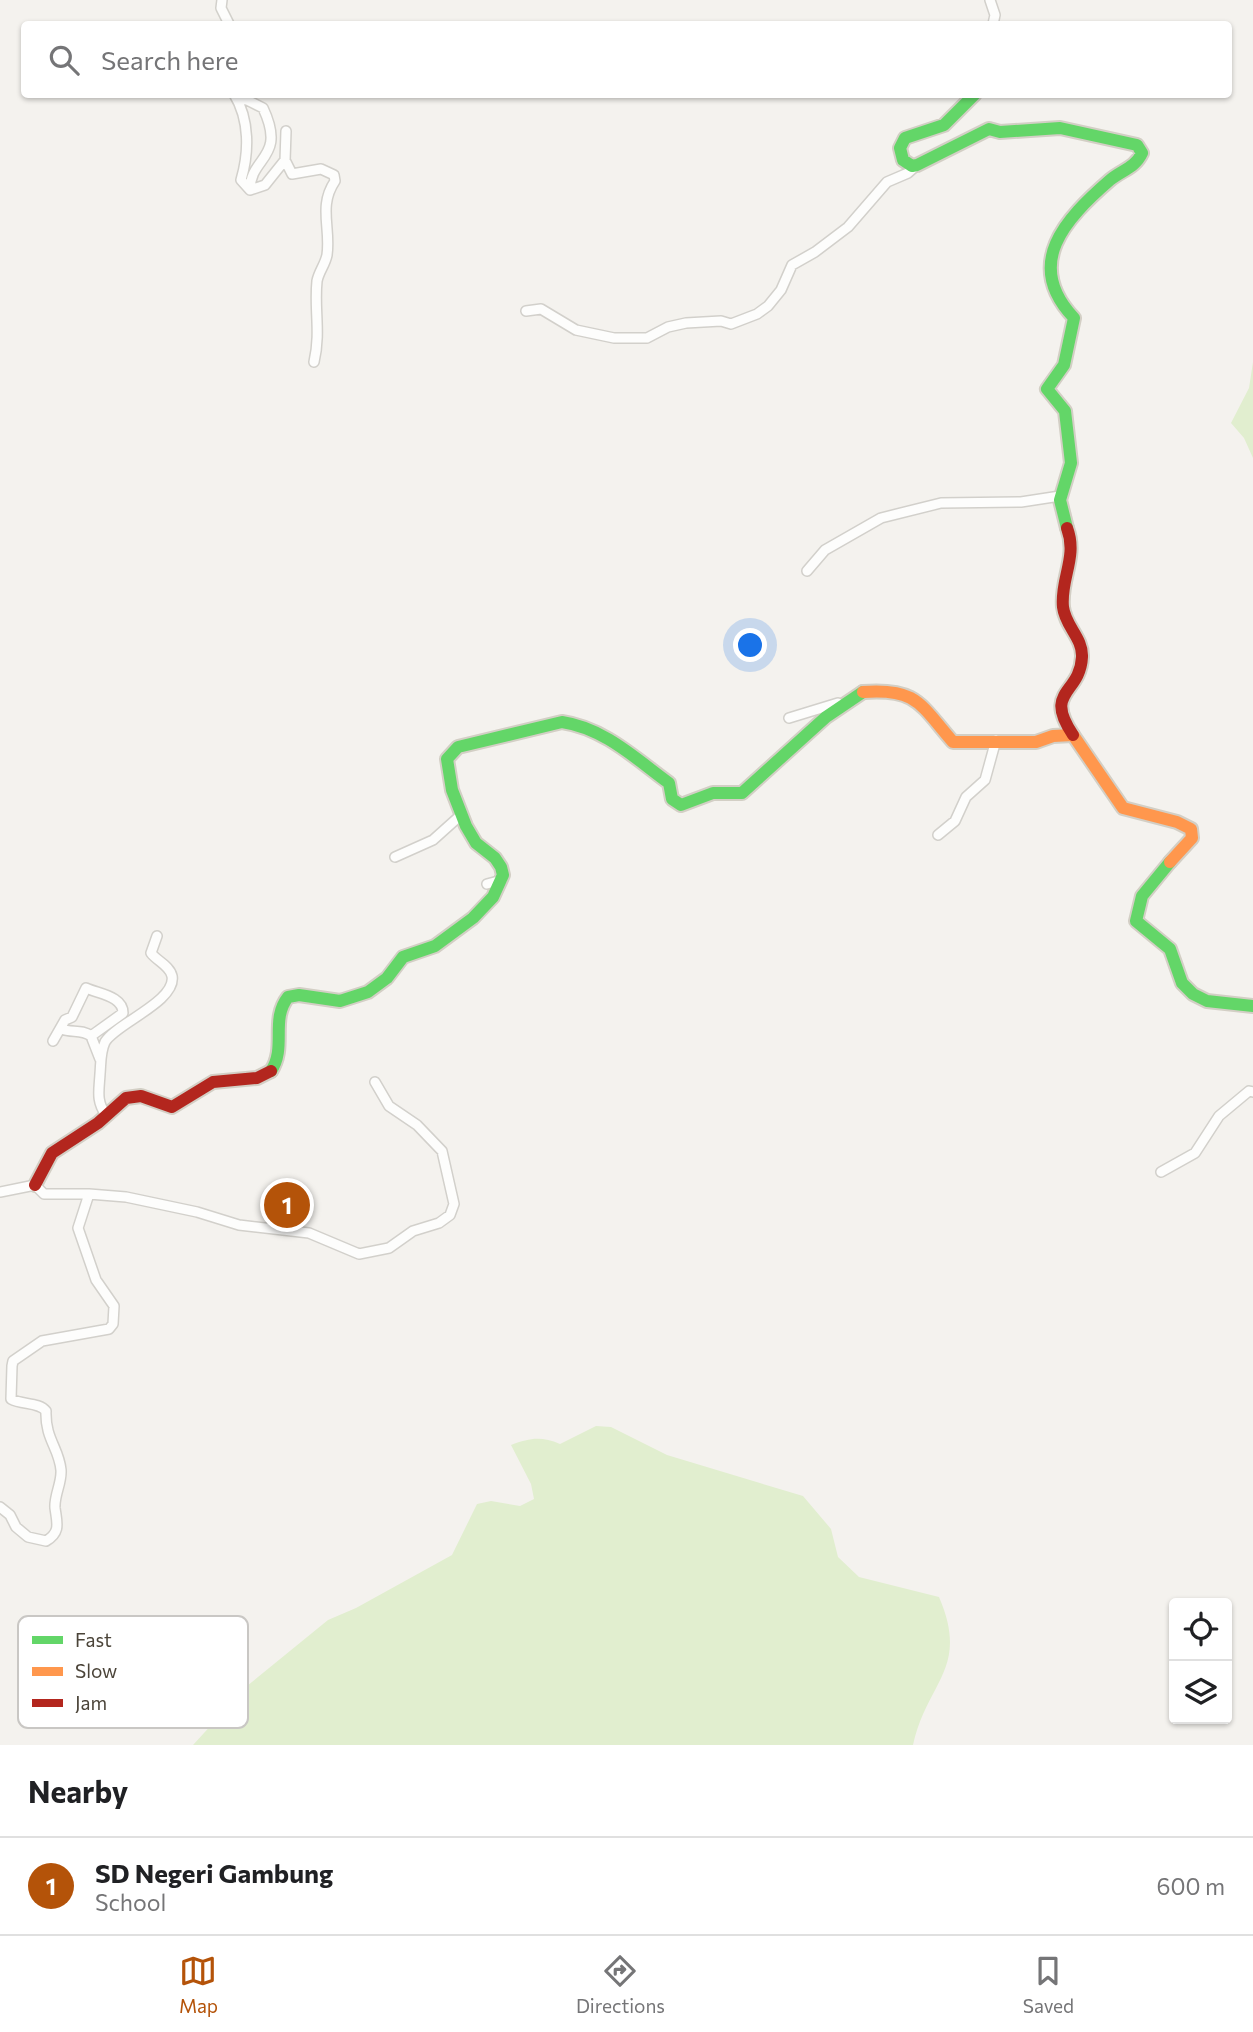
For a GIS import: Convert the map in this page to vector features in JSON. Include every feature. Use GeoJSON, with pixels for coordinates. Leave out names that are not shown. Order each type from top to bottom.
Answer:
{"type":"FeatureCollection","features":[{"type":"Feature","properties":{"kind":"street"},"geometry":{"type":"LineString","coordinates":[[222,0],[220,8],[227,21]]}},
{"type":"Feature","properties":{"kind":"street"},"geometry":{"type":"LineString","coordinates":[[990,0],[995,15],[994,21]]}},
{"type":"Feature","properties":{"kind":"street"},"geometry":{"type":"LineString","coordinates":[[235,98],[247,150],[247,163],[242,180],[250,190]]}},
{"type":"Feature","properties":{"kind":"street"},"geometry":{"type":"LineString","coordinates":[[239,98],[263,108],[272,144],[268,156],[250,180],[250,190]]}},
{"type":"Feature","properties":{"kind":"street"},"geometry":{"type":"LineString","coordinates":[[917,165],[910,166],[902,158],[900,148],[905,138],[944,125],[971,98]]}},
{"type":"Feature","properties":{"kind":"street"},"geometry":{"type":"LineString","coordinates":[[526,311],[541,309],[576,330],[614,338],[647,338],[668,327],[686,323],[721,321],[732,324],[765,309],[781,290],[792,265],[848,227],[887,182],[989,130],[1000,132],[1060,128],[1141,148],[1142,156],[1138,163],[1112,178],[1065,222],[1049,266],[1053,292],[1074,318],[1065,365],[1047,389],[1065,411],[1063,422],[1070,446],[1072,467],[1060,496],[1064,526],[1072,548],[1063,604],[1065,616],[1077,633],[1083,650],[1082,666],[1060,706],[1063,720],[1091,756],[1120,806],[1147,818],[1187,825],[1192,838],[1176,859],[1152,881],[1142,898],[1136,921],[1170,949],[1182,983],[1194,994],[1207,1001],[1253,1006]]}},
{"type":"Feature","properties":{"kind":"street"},"geometry":{"type":"LineString","coordinates":[[286,131],[285,161],[292,174],[321,169],[330,172],[335,181],[328,190],[324,207],[327,254],[317,283],[320,332],[314,362]]}},
{"type":"Feature","properties":{"kind":"street"},"geometry":{"type":"LineString","coordinates":[[250,190],[265,185],[285,161]]}},
{"type":"Feature","properties":{"kind":"street"},"geometry":{"type":"LineString","coordinates":[[807,571],[825,550],[881,518],[941,503],[1021,502],[1060,496]]}},
{"type":"Feature","properties":{"kind":"street"},"geometry":{"type":"LineString","coordinates":[[789,718],[832,706],[861,692],[893,690],[910,695],[922,704],[945,736],[953,742],[1036,742],[1053,736],[1073,735]]}},
{"type":"Feature","properties":{"kind":"street"},"geometry":{"type":"LineString","coordinates":[[35,1185],[50,1154],[130,1096],[140,1096],[172,1107],[189,1100],[211,1082],[265,1076],[276,1063],[276,1018],[288,997],[299,995],[340,1001],[364,995],[387,978],[403,957],[435,946],[473,918],[493,897],[502,880],[499,861],[476,843],[462,814],[447,761],[458,747],[562,722],[577,724],[621,748],[666,781],[674,802],[686,805],[713,793],[742,793],[826,717],[861,692]]}},
{"type":"Feature","properties":{"kind":"street"},"geometry":{"type":"LineString","coordinates":[[937,835],[955,821],[966,797],[985,780],[996,740]]}},
{"type":"Feature","properties":{"kind":"street"},"geometry":{"type":"LineString","coordinates":[[395,857],[433,840],[462,814]]}},
{"type":"Feature","properties":{"kind":"street"},"geometry":{"type":"LineString","coordinates":[[487,884],[502,880]]}},
{"type":"Feature","properties":{"kind":"street"},"geometry":{"type":"LineString","coordinates":[[106,1115],[99,1105],[100,1059],[105,1042],[113,1033],[141,1016],[171,986],[173,977],[169,968],[156,961],[151,953],[157,936]]}},
{"type":"Feature","properties":{"kind":"street"},"geometry":{"type":"LineString","coordinates":[[53,1041],[65,1020],[72,1017],[86,988],[116,999],[124,1010],[91,1036]]}},
{"type":"Feature","properties":{"kind":"street"},"geometry":{"type":"LineString","coordinates":[[61,1029],[85,1032],[91,1036],[100,1059]]}},
{"type":"Feature","properties":{"kind":"street"},"geometry":{"type":"LineString","coordinates":[[35,1185],[44,1194],[126,1197],[197,1212],[239,1225],[309,1233],[359,1254],[389,1248],[413,1231],[444,1220],[453,1211],[454,1204],[442,1152],[417,1125],[389,1106],[375,1082]]}},
{"type":"Feature","properties":{"kind":"street"},"geometry":{"type":"LineString","coordinates":[[1161,1172],[1191,1157],[1230,1103],[1248,1091],[1253,1092]]}},
{"type":"Feature","properties":{"kind":"street"},"geometry":{"type":"LineString","coordinates":[[0,1192],[35,1185]]}},
{"type":"Feature","properties":{"kind":"street"},"geometry":{"type":"LineString","coordinates":[[0,1507],[10,1515],[16,1527],[34,1540],[46,1541],[58,1528],[55,1504],[61,1470],[48,1436],[46,1411],[41,1406],[25,1405],[11,1399],[12,1366],[13,1361],[42,1341],[105,1331],[113,1324],[113,1302],[96,1280],[78,1228],[88,1197]]}},
{"type":"Feature","properties":{"kind":"green space"},"geometry":{"type":"Polygon","coordinates":[[[1253,362],[1253,458],[1244,438],[1231,423],[1249,388],[1253,362]]]}},
{"type":"Feature","properties":{"kind":"green space"},"geometry":{"type":"Polygon","coordinates":[[[596,1426],[611,1427],[667,1455],[803,1496],[831,1529],[838,1557],[859,1577],[939,1597],[947,1621],[950,1642],[948,1659],[919,1723],[913,1745],[193,1745],[209,1728],[248,1728],[248,1685],[328,1620],[356,1608],[452,1555],[477,1504],[491,1501],[520,1506],[534,1499],[531,1484],[511,1445],[536,1439],[560,1444],[596,1426]]]}},
{"type":"Feature","properties":{"kind":"traffic: fast"},"geometry":{"type":"LineString","coordinates":[[971,98],[944,125],[905,138],[900,148],[903,160],[912,166],[917,165],[989,129],[1000,132],[1060,128],[1137,145],[1142,153],[1136,162],[1110,180],[1078,210],[1056,243],[1051,261],[1052,279],[1059,298],[1074,318],[1064,365],[1047,389],[1065,411],[1071,463],[1060,500],[1067,528]]}},
{"type":"Feature","properties":{"kind":"traffic: fast"},"geometry":{"type":"LineString","coordinates":[[271,1071],[278,1053],[280,1015],[288,997],[299,995],[340,1001],[368,992],[387,978],[403,957],[435,946],[473,918],[493,897],[503,875],[501,867],[495,858],[476,843],[452,790],[447,759],[458,747],[562,722],[577,725],[619,746],[669,783],[672,799],[681,805],[713,793],[742,793],[826,717],[863,692]]}},
{"type":"Feature","properties":{"kind":"traffic: fast"},"geometry":{"type":"LineString","coordinates":[[1170,862],[1142,896],[1136,921],[1170,949],[1182,983],[1193,994],[1207,1001],[1253,1006]]}},
{"type":"Feature","properties":{"kind":"traffic: slow"},"geometry":{"type":"LineString","coordinates":[[863,692],[881,691],[907,696],[924,708],[953,742],[1036,742],[1053,736],[1073,735],[1123,808],[1177,822],[1191,829],[1192,838],[1170,862]]}},
{"type":"Feature","properties":{"kind":"traffic: jam"},"geometry":{"type":"LineString","coordinates":[[1067,528],[1071,549],[1063,607],[1082,650],[1080,669],[1062,701],[1061,709],[1073,735]]}},
{"type":"Feature","properties":{"kind":"traffic: jam"},"geometry":{"type":"LineString","coordinates":[[35,1185],[52,1153],[98,1123],[126,1098],[141,1096],[172,1107],[213,1082],[257,1078],[271,1071]]}},
{"type":"Feature","properties":{"kind":"place","name":"SD Negeri Gambung"},"geometry":{"type":"Point","coordinates":[287,1205]}}]}
